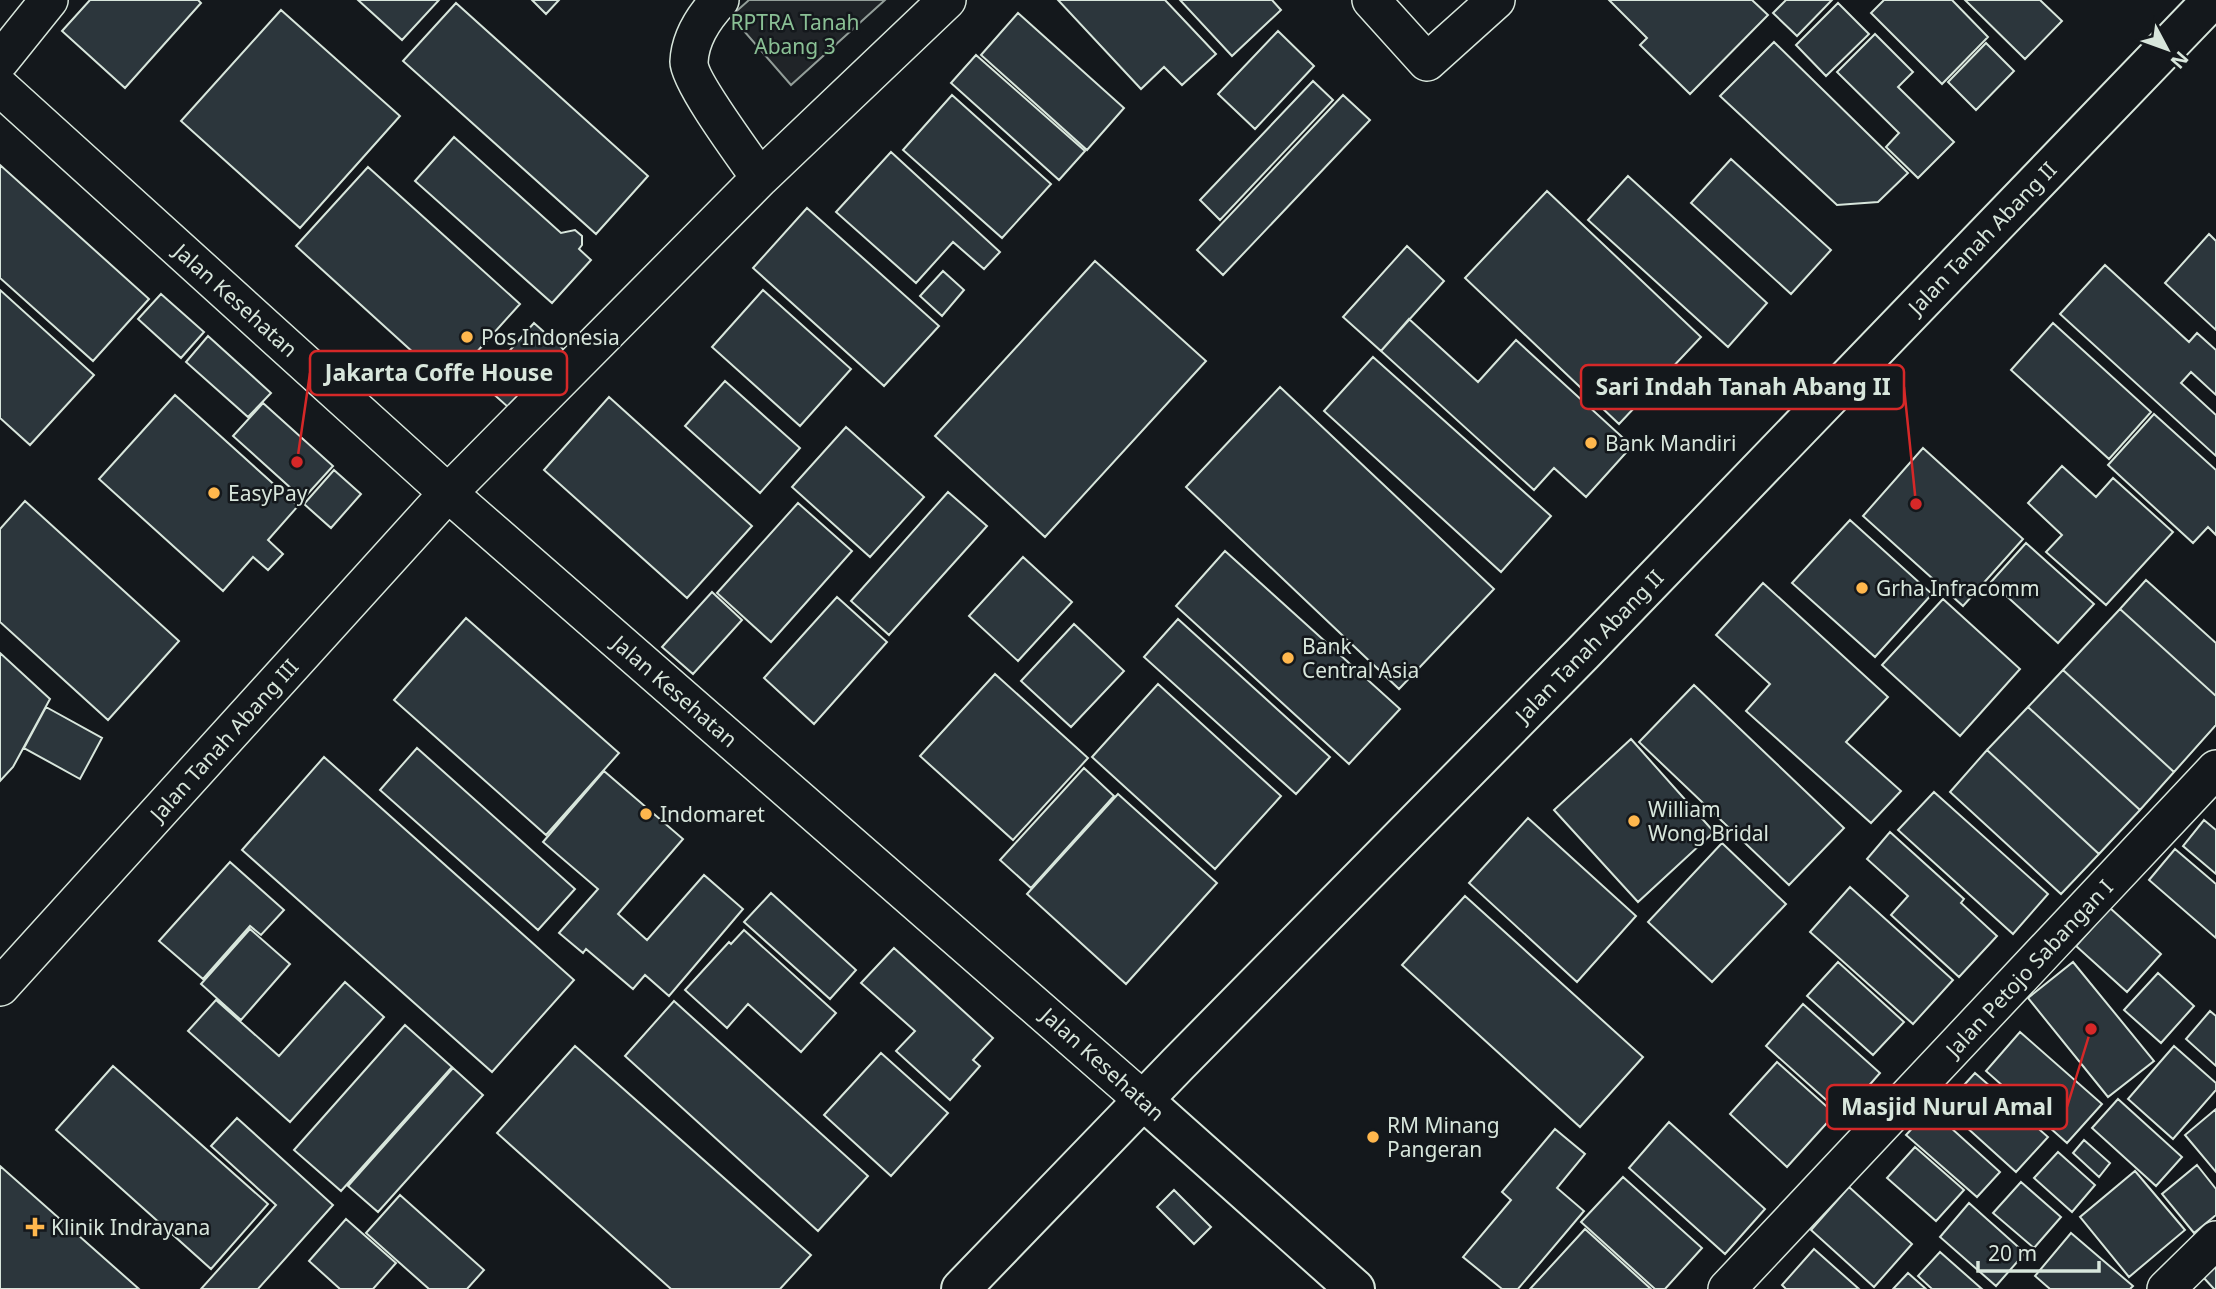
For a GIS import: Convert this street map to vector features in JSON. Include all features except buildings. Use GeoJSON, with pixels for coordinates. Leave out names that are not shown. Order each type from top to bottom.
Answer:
{"type":"FeatureCollection","features":[{"type":"Feature","properties":{"kind":"street"},"geometry":{"type":"LineString","coordinates":[[0,61],[49,0]]}},
{"type":"Feature","properties":{"kind":"street"},"geometry":{"type":"LineString","coordinates":[[720,0],[704,18],[694,41],[689,64],[698,85],[760,178]]}},
{"type":"Feature","properties":{"kind":"street","name":"Jalan Tanah Abang III"},"geometry":{"type":"LineString","coordinates":[[0,987],[448,493],[760,178],[947,0]]}},
{"type":"Feature","properties":{"kind":"street"},"geometry":{"type":"LineString","coordinates":[[1371,0],[1427,62],[1496,0]]}},
{"type":"Feature","properties":{"kind":"street","name":"Jalan Tanah Abang II"},"geometry":{"type":"LineString","coordinates":[[961,1289],[1593,643],[2212,0]]}},
{"type":"Feature","properties":{"kind":"street","name":"Jalan Kesehatan"},"geometry":{"type":"LineString","coordinates":[[0,87],[448,493],[1143,1100],[1355,1289]]}},
{"type":"Feature","properties":{"kind":"street","name":"Jalan Petojo Sabangan I"},"geometry":{"type":"LineString","coordinates":[[1727,1289],[2216,769]]}},
{"type":"Feature","properties":{"kind":"street"},"geometry":{"type":"LineString","coordinates":[[2166,1289],[2216,1240]]}},
{"type":"Feature","properties":{"kind":"green space","name":"RPTRA Tanah Abang 3"},"geometry":{"type":"Polygon","coordinates":[[[749,0],[885,0],[791,85],[731,16],[749,0]]]}},
{"type":"Feature","properties":{"kind":"place","name":"Pos Indonesia"},"geometry":{"type":"Point","coordinates":[467,337]}},
{"type":"Feature","properties":{"kind":"place","name":"Bank Mandiri"},"geometry":{"type":"Point","coordinates":[1591,443]}},
{"type":"Feature","properties":{"kind":"place","name":"Jakarta Coffe House"},"geometry":{"type":"Point","coordinates":[297,462]}},
{"type":"Feature","properties":{"kind":"place","name":"EasyPay"},"geometry":{"type":"Point","coordinates":[214,493]}},
{"type":"Feature","properties":{"kind":"place","name":"Sari Indah Tanah Abang II"},"geometry":{"type":"Point","coordinates":[1916,504]}},
{"type":"Feature","properties":{"kind":"place","name":"Grha Infracomm"},"geometry":{"type":"Point","coordinates":[1862,588]}},
{"type":"Feature","properties":{"kind":"place","name":"Bank Central Asia"},"geometry":{"type":"Point","coordinates":[1288,658]}},
{"type":"Feature","properties":{"kind":"place","name":"Indomaret"},"geometry":{"type":"Point","coordinates":[646,814]}},
{"type":"Feature","properties":{"kind":"place","name":"William Wong Bridal"},"geometry":{"type":"Point","coordinates":[1634,821]}},
{"type":"Feature","properties":{"kind":"place","name":"Masjid Nurul Amal"},"geometry":{"type":"Point","coordinates":[2091,1029]}},
{"type":"Feature","properties":{"kind":"place","name":"RM Minang Pangeran"},"geometry":{"type":"Point","coordinates":[1373,1137]}},
{"type":"Feature","properties":{"kind":"place","name":"Klinik Indrayana"},"geometry":{"type":"Point","coordinates":[35,1227]}}]}
